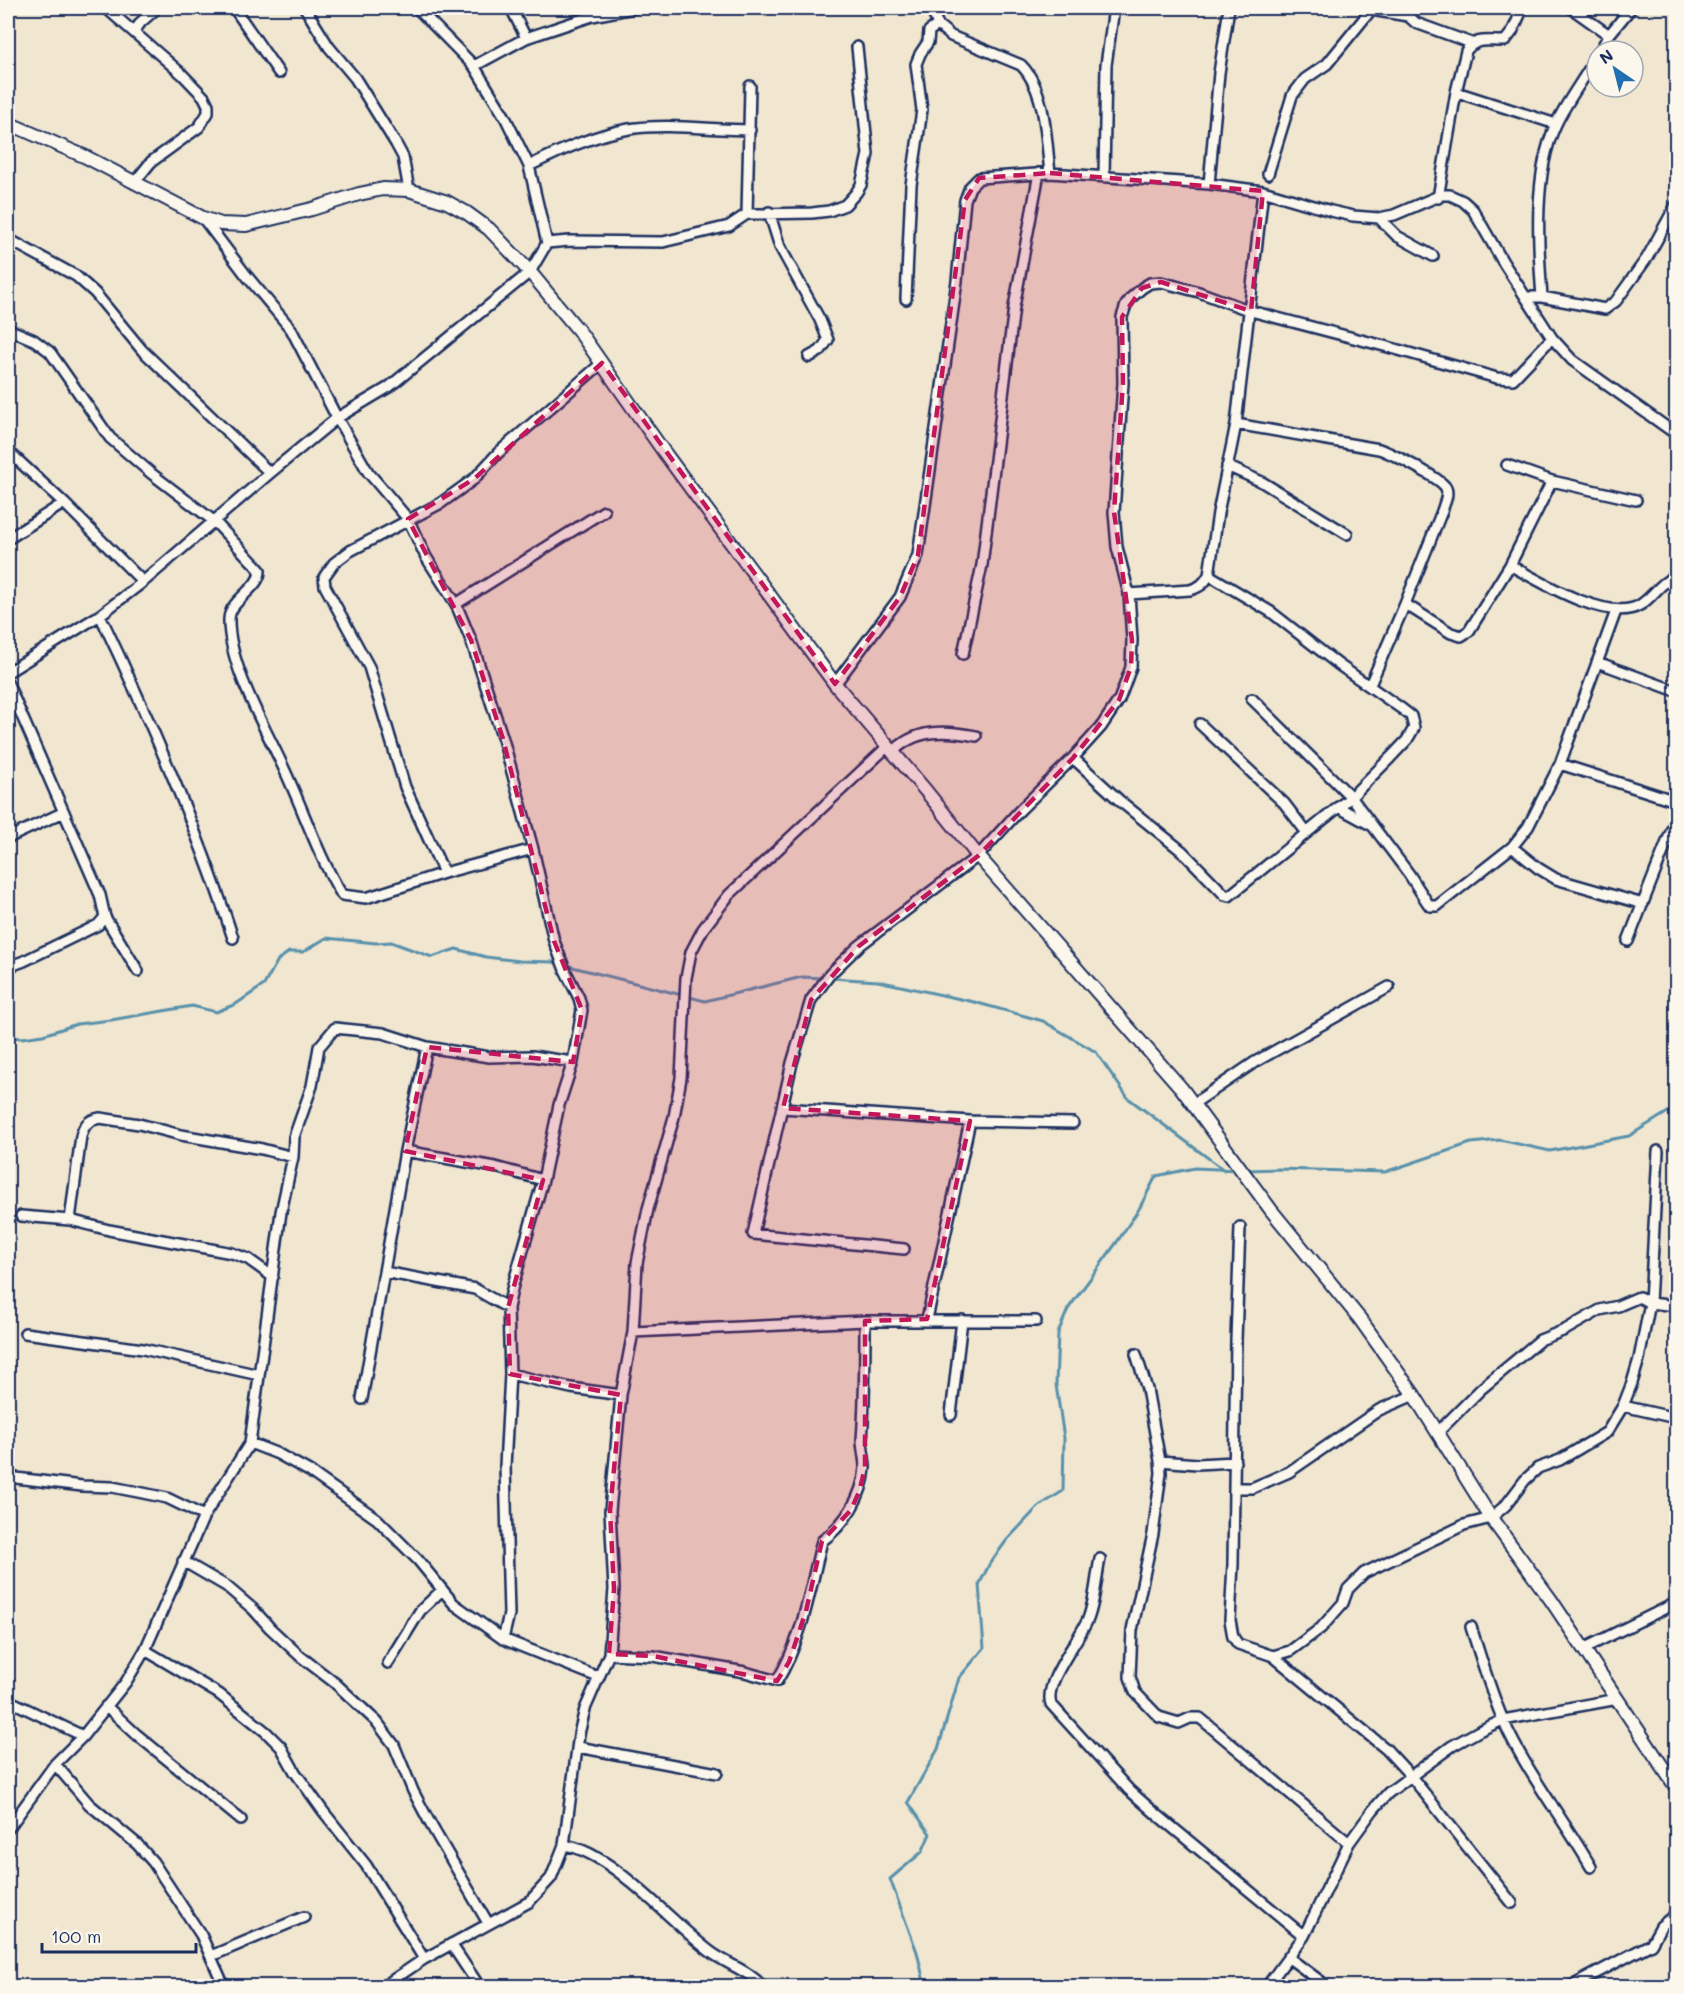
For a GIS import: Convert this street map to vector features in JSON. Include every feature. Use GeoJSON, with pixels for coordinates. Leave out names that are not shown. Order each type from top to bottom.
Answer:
{"type":"FeatureCollection","features":[{"type":"Feature","properties":{"kind":"street"},"geometry":{"type":"LineString","coordinates":[[106,8],[182,74],[204,97],[208,105],[208,113],[198,127],[152,162],[134,183]]}},
{"type":"Feature","properties":{"kind":"street"},"geometry":{"type":"LineString","coordinates":[[134,32],[156,8]]}},
{"type":"Feature","properties":{"kind":"street"},"geometry":{"type":"LineString","coordinates":[[234,8],[279,72]]}},
{"type":"Feature","properties":{"kind":"street"},"geometry":{"type":"LineString","coordinates":[[305,8],[328,46],[355,78],[396,144],[403,157],[409,190]]}},
{"type":"Feature","properties":{"kind":"street"},"geometry":{"type":"LineString","coordinates":[[8,672],[100,615],[143,582],[337,418],[388,387],[530,272],[547,243],[529,166],[505,117],[474,66],[417,8]]}},
{"type":"Feature","properties":{"kind":"street"},"geometry":{"type":"LineString","coordinates":[[511,8],[526,39]]}},
{"type":"Feature","properties":{"kind":"street"},"geometry":{"type":"LineString","coordinates":[[474,66],[526,39],[592,16],[634,8]]}},
{"type":"Feature","properties":{"kind":"street"},"geometry":{"type":"LineString","coordinates":[[931,8],[939,26],[951,36],[1021,65],[1027,72],[1035,84],[1041,106],[1050,173]]}},
{"type":"Feature","properties":{"kind":"street"},"geometry":{"type":"LineString","coordinates":[[1104,177],[1106,65],[1114,8]]}},
{"type":"Feature","properties":{"kind":"street"},"geometry":{"type":"LineString","coordinates":[[1209,184],[1218,73],[1229,8]]}},
{"type":"Feature","properties":{"kind":"street"},"geometry":{"type":"LineString","coordinates":[[1438,198],[1456,92],[1466,51],[1474,44],[1490,39],[1505,41],[1512,32],[1523,8]]}},
{"type":"Feature","properties":{"kind":"street"},"geometry":{"type":"LineString","coordinates":[[1571,8],[1609,35]]}},
{"type":"Feature","properties":{"kind":"street"},"geometry":{"type":"LineString","coordinates":[[1607,39],[1631,8]]}},
{"type":"Feature","properties":{"kind":"street"},"geometry":{"type":"LineString","coordinates":[[1268,174],[1292,96],[1305,79],[1328,64],[1369,9],[1407,12],[1416,22],[1474,44]]}},
{"type":"Feature","properties":{"kind":"street"},"geometry":{"type":"LineString","coordinates":[[906,299],[911,185],[922,110],[916,64],[928,42],[929,31],[939,26]]}},
{"type":"Feature","properties":{"kind":"street"},"geometry":{"type":"LineString","coordinates":[[547,243],[569,241],[663,242],[729,226],[747,214],[812,213],[829,211],[845,205],[861,185],[868,154],[857,47]]}},
{"type":"Feature","properties":{"kind":"street"},"geometry":{"type":"LineString","coordinates":[[1542,297],[1538,250],[1542,169],[1556,124],[1585,76]]}},
{"type":"Feature","properties":{"kind":"street"},"geometry":{"type":"LineString","coordinates":[[747,214],[750,86]]}},
{"type":"Feature","properties":{"kind":"street"},"geometry":{"type":"LineString","coordinates":[[1456,92],[1556,124]]}},
{"type":"Feature","properties":{"kind":"street"},"geometry":{"type":"LineString","coordinates":[[8,123],[86,157],[203,218],[221,224],[246,225],[383,189],[409,190],[447,202],[489,229],[558,303],[671,462],[835,684],[978,856],[1193,1104],[1271,1210],[1360,1319],[1414,1395],[1491,1518],[1551,1600],[1677,1787]]}},
{"type":"Feature","properties":{"kind":"street"},"geometry":{"type":"LineString","coordinates":[[529,166],[584,141],[631,129],[660,127],[750,130]]}},
{"type":"Feature","properties":{"kind":"street"},"geometry":{"type":"LineString","coordinates":[[963,654],[982,566],[1014,307],[1039,173]]}},
{"type":"Feature","properties":{"kind":"street"},"geometry":{"type":"LineString","coordinates":[[835,684],[900,597],[918,555],[957,281],[965,200],[970,187],[979,178],[1050,173],[1209,184],[1263,191],[1331,211],[1378,218],[1394,215],[1441,195],[1450,195],[1463,201],[1473,210],[1552,338],[1572,360],[1677,434]]}},
{"type":"Feature","properties":{"kind":"street"},"geometry":{"type":"LineString","coordinates":[[1129,594],[1190,590],[1198,588],[1209,575],[1236,424],[1251,311],[1263,191]]}},
{"type":"Feature","properties":{"kind":"street"},"geometry":{"type":"LineString","coordinates":[[1527,297],[1542,297],[1600,308],[1610,306],[1622,294],[1647,258],[1677,205]]}},
{"type":"Feature","properties":{"kind":"street"},"geometry":{"type":"LineString","coordinates":[[769,212],[780,247],[820,320],[828,340],[820,351],[809,357]]}},
{"type":"Feature","properties":{"kind":"street"},"geometry":{"type":"LineString","coordinates":[[203,218],[291,329],[368,472],[408,519],[426,557],[456,604],[491,698],[533,849],[554,941],[582,1010],[573,1062],[559,1105],[543,1180],[508,1308],[510,1374],[505,1466],[509,1614],[503,1640]]}},
{"type":"Feature","properties":{"kind":"street"},"geometry":{"type":"LineString","coordinates":[[1378,218],[1397,236],[1433,256]]}},
{"type":"Feature","properties":{"kind":"street"},"geometry":{"type":"LineString","coordinates":[[8,239],[76,276],[95,293],[142,350],[270,473]]}},
{"type":"Feature","properties":{"kind":"street"},"geometry":{"type":"LineString","coordinates":[[904,1249],[753,1234],[792,1063],[811,1000],[830,974],[859,946],[978,856],[1020,810],[1073,758],[1101,727],[1119,700],[1131,667],[1132,640],[1129,594],[1117,547],[1114,512],[1123,383],[1122,316],[1126,305],[1142,288],[1161,282],[1199,292],[1251,311],[1497,378],[1513,379],[1552,338]]}},
{"type":"Feature","properties":{"kind":"street"},"geometry":{"type":"LineString","coordinates":[[8,329],[34,340],[50,352],[110,438],[214,522],[260,570],[260,575],[238,601],[230,615],[234,654],[253,704],[290,781],[326,869],[342,895],[366,898],[444,873],[533,849]]}},
{"type":"Feature","properties":{"kind":"street"},"geometry":{"type":"LineString","coordinates":[[444,873],[405,787],[369,667],[325,586],[324,577],[334,563],[350,551],[441,502],[474,479],[498,453],[602,363]]}},
{"type":"Feature","properties":{"kind":"street"},"geometry":{"type":"LineString","coordinates":[[1236,424],[1379,448],[1394,454],[1444,484],[1447,496],[1406,603],[1370,685]]}},
{"type":"Feature","properties":{"kind":"street"},"geometry":{"type":"LineString","coordinates":[[8,451],[143,582]]}},
{"type":"Feature","properties":{"kind":"street"},"geometry":{"type":"LineString","coordinates":[[1507,465],[1552,481],[1636,500]]}},
{"type":"Feature","properties":{"kind":"street"},"geometry":{"type":"LineString","coordinates":[[1227,466],[1262,482],[1347,534]]}},
{"type":"Feature","properties":{"kind":"street"},"geometry":{"type":"LineString","coordinates":[[1406,603],[1451,633],[1461,636],[1469,631],[1510,565],[1552,481]]}},
{"type":"Feature","properties":{"kind":"street"},"geometry":{"type":"LineString","coordinates":[[8,539],[64,503]]}},
{"type":"Feature","properties":{"kind":"street"},"geometry":{"type":"LineString","coordinates":[[456,604],[604,511]]}},
{"type":"Feature","properties":{"kind":"street"},"geometry":{"type":"LineString","coordinates":[[1510,565],[1559,593],[1616,611],[1641,605],[1666,581],[1672,578],[1677,579]]}},
{"type":"Feature","properties":{"kind":"street"},"geometry":{"type":"LineString","coordinates":[[1073,758],[1120,801],[1182,851],[1225,895],[1233,895],[1351,797],[1407,740],[1414,728],[1411,716],[1339,665],[1271,612],[1209,575]]}},
{"type":"Feature","properties":{"kind":"street"},"geometry":{"type":"LineString","coordinates":[[1252,699],[1351,797],[1409,874],[1427,902],[1433,907],[1439,905],[1512,847],[1528,827],[1560,764],[1616,611]]}},
{"type":"Feature","properties":{"kind":"street"},"geometry":{"type":"LineString","coordinates":[[100,615],[181,796],[212,874],[233,938]]}},
{"type":"Feature","properties":{"kind":"street"},"geometry":{"type":"LineString","coordinates":[[1597,662],[1677,692]]}},
{"type":"Feature","properties":{"kind":"street"},"geometry":{"type":"LineString","coordinates":[[8,684],[100,895],[105,917],[138,971]]}},
{"type":"Feature","properties":{"kind":"street"},"geometry":{"type":"LineString","coordinates":[[1200,724],[1275,795],[1307,833]]}},
{"type":"Feature","properties":{"kind":"street"},"geometry":{"type":"LineString","coordinates":[[384,1986],[424,1959],[529,1902],[551,1878],[564,1845],[585,1709],[609,1654],[614,1589],[610,1511],[621,1395],[633,1332],[637,1263],[648,1209],[674,1117],[681,1078],[686,978],[691,952],[703,928],[729,895],[890,750],[902,743],[933,732],[954,731],[976,736]]}},
{"type":"Feature","properties":{"kind":"street"},"geometry":{"type":"LineString","coordinates":[[1560,764],[1677,801]]}},
{"type":"Feature","properties":{"kind":"street"},"geometry":{"type":"LineString","coordinates":[[1338,807],[1374,826]]}},
{"type":"Feature","properties":{"kind":"street"},"geometry":{"type":"LineString","coordinates":[[8,838],[64,812]]}},
{"type":"Feature","properties":{"kind":"street"},"geometry":{"type":"LineString","coordinates":[[1628,941],[1677,819]]}},
{"type":"Feature","properties":{"kind":"street"},"geometry":{"type":"LineString","coordinates":[[1512,847],[1556,879],[1643,904]]}},
{"type":"Feature","properties":{"kind":"street"},"geometry":{"type":"LineString","coordinates":[[8,967],[98,925],[105,917]]}},
{"type":"Feature","properties":{"kind":"street"},"geometry":{"type":"LineString","coordinates":[[1193,1104],[1255,1062],[1389,987]]}},
{"type":"Feature","properties":{"kind":"street"},"geometry":{"type":"LineString","coordinates":[[8,1826],[55,1764],[83,1736],[126,1682],[145,1650],[204,1516],[250,1443],[281,1212],[293,1157],[294,1137],[312,1086],[320,1047],[334,1028],[383,1033],[428,1047],[489,1057],[532,1056],[573,1062]]}},
{"type":"Feature","properties":{"kind":"street"},"geometry":{"type":"LineString","coordinates":[[362,1399],[405,1151],[428,1047]]}},
{"type":"Feature","properties":{"kind":"street"},"geometry":{"type":"LineString","coordinates":[[783,1108],[970,1121],[1073,1123]]}},
{"type":"Feature","properties":{"kind":"street"},"geometry":{"type":"LineString","coordinates":[[70,1220],[81,1136],[86,1124],[93,1119],[139,1124],[181,1136],[262,1149],[293,1157]]}},
{"type":"Feature","properties":{"kind":"street"},"geometry":{"type":"LineString","coordinates":[[927,1319],[970,1121]]}},
{"type":"Feature","properties":{"kind":"street"},"geometry":{"type":"LineString","coordinates":[[405,1151],[495,1167],[543,1180]]}},
{"type":"Feature","properties":{"kind":"street"},"geometry":{"type":"LineString","coordinates":[[1273,1656],[1290,1651],[1321,1628],[1343,1603],[1348,1589],[1364,1573],[1464,1525],[1491,1518],[1506,1505],[1525,1480],[1538,1468],[1560,1460],[1607,1432],[1623,1406],[1639,1359],[1650,1303],[1658,1151]]}},
{"type":"Feature","properties":{"kind":"street"},"geometry":{"type":"LineString","coordinates":[[21,1216],[70,1220],[109,1230],[232,1253],[248,1259],[273,1277]]}},
{"type":"Feature","properties":{"kind":"street"},"geometry":{"type":"LineString","coordinates":[[1240,1227],[1230,1620],[1233,1637],[1238,1644],[1273,1656],[1386,1749],[1410,1775],[1512,1903]]}},
{"type":"Feature","properties":{"kind":"street"},"geometry":{"type":"LineString","coordinates":[[384,1272],[475,1290],[508,1308]]}},
{"type":"Feature","properties":{"kind":"street"},"geometry":{"type":"LineString","coordinates":[[1437,1433],[1481,1389],[1539,1340],[1565,1330],[1600,1310],[1639,1298],[1650,1303],[1677,1306]]}},
{"type":"Feature","properties":{"kind":"street"},"geometry":{"type":"LineString","coordinates":[[633,1332],[927,1319],[1036,1321]]}},
{"type":"Feature","properties":{"kind":"street"},"geometry":{"type":"LineString","coordinates":[[951,1415],[962,1320]]}},
{"type":"Feature","properties":{"kind":"street"},"geometry":{"type":"LineString","coordinates":[[609,1654],[653,1656],[745,1672],[777,1681],[789,1662],[806,1611],[822,1541],[833,1533],[851,1510],[859,1492],[865,1468],[862,1443],[865,1420],[865,1321]]}},
{"type":"Feature","properties":{"kind":"street"},"geometry":{"type":"LineString","coordinates":[[25,1333],[143,1349],[259,1375]]}},
{"type":"Feature","properties":{"kind":"street"},"geometry":{"type":"LineString","coordinates":[[1136,1354],[1147,1389],[1161,1473],[1153,1534],[1132,1630],[1130,1677],[1133,1688],[1160,1717],[1179,1723],[1190,1718],[1200,1718],[1349,1843]]}},
{"type":"Feature","properties":{"kind":"street"},"geometry":{"type":"LineString","coordinates":[[510,1374],[571,1388],[621,1395]]}},
{"type":"Feature","properties":{"kind":"street"},"geometry":{"type":"LineString","coordinates":[[1234,1488],[1252,1488],[1289,1472],[1379,1410],[1414,1395]]}},
{"type":"Feature","properties":{"kind":"street"},"geometry":{"type":"LineString","coordinates":[[1623,1406],[1677,1418]]}},
{"type":"Feature","properties":{"kind":"street"},"geometry":{"type":"LineString","coordinates":[[250,1443],[278,1454],[309,1472],[376,1519],[418,1560],[454,1604],[503,1640],[598,1677]]}},
{"type":"Feature","properties":{"kind":"street"},"geometry":{"type":"LineString","coordinates":[[1160,1461],[1197,1464],[1235,1462]]}},
{"type":"Feature","properties":{"kind":"street"},"geometry":{"type":"LineString","coordinates":[[8,1477],[82,1486],[112,1487],[138,1492],[167,1498],[204,1516]]}},
{"type":"Feature","properties":{"kind":"street"},"geometry":{"type":"LineString","coordinates":[[1100,1559],[1088,1619],[1062,1664],[1050,1692],[1051,1704],[1129,1790],[1304,1936]]}},
{"type":"Feature","properties":{"kind":"street"},"geometry":{"type":"LineString","coordinates":[[183,1561],[225,1586],[254,1609],[270,1628],[300,1656],[335,1683],[377,1722],[394,1745],[413,1791],[488,1923]]}},
{"type":"Feature","properties":{"kind":"street"},"geometry":{"type":"LineString","coordinates":[[388,1663],[420,1611],[442,1590]]}},
{"type":"Feature","properties":{"kind":"street"},"geometry":{"type":"LineString","coordinates":[[1583,1648],[1677,1603]]}},
{"type":"Feature","properties":{"kind":"street"},"geometry":{"type":"LineString","coordinates":[[1471,1627],[1503,1720],[1533,1775],[1574,1836],[1591,1867]]}},
{"type":"Feature","properties":{"kind":"street"},"geometry":{"type":"LineString","coordinates":[[145,1650],[219,1694],[281,1747],[295,1772],[323,1811],[366,1865],[424,1959]]}},
{"type":"Feature","properties":{"kind":"street"},"geometry":{"type":"LineString","coordinates":[[1268,1986],[1304,1936],[1349,1843],[1380,1801],[1410,1775],[1452,1746],[1503,1720],[1618,1699]]}},
{"type":"Feature","properties":{"kind":"street"},"geometry":{"type":"LineString","coordinates":[[8,1700],[83,1736]]}},
{"type":"Feature","properties":{"kind":"street"},"geometry":{"type":"LineString","coordinates":[[106,1706],[136,1734],[241,1820]]}},
{"type":"Feature","properties":{"kind":"street"},"geometry":{"type":"LineString","coordinates":[[578,1747],[717,1773]]}},
{"type":"Feature","properties":{"kind":"street"},"geometry":{"type":"LineString","coordinates":[[55,1764],[89,1803],[137,1844],[153,1862],[201,1935],[224,1986]]}},
{"type":"Feature","properties":{"kind":"street"},"geometry":{"type":"LineString","coordinates":[[564,1845],[576,1846],[621,1875],[712,1953],[745,1972],[761,1986]]}},
{"type":"Feature","properties":{"kind":"street"},"geometry":{"type":"LineString","coordinates":[[1572,1986],[1651,1944],[1661,1926],[1677,1914]]}},
{"type":"Feature","properties":{"kind":"street"},"geometry":{"type":"LineString","coordinates":[[211,1956],[304,1917]]}},
{"type":"Feature","properties":{"kind":"street"},"geometry":{"type":"LineString","coordinates":[[451,1944],[479,1986]]}},
{"type":"Feature","properties":{"kind":"street"},"geometry":{"type":"LineString","coordinates":[[1289,1958],[1327,1986]]}},
{"type":"Feature","properties":{"kind":"highlighted area"},"geometry":{"type":"Polygon","coordinates":[[[1050,173],[1263,191],[1251,311],[1161,282],[1142,288],[1122,317],[1123,383],[1114,512],[1132,640],[1131,667],[1119,700],[1073,758],[978,856],[859,946],[811,1000],[783,1108],[970,1121],[927,1319],[865,1321],[865,1468],[859,1492],[851,1510],[822,1541],[806,1611],[789,1662],[777,1681],[653,1656],[609,1654],[614,1589],[610,1511],[621,1395],[510,1374],[508,1308],[543,1180],[405,1151],[427,1047],[573,1062],[582,1010],[554,941],[503,739],[471,640],[408,519],[474,479],[602,363],[835,684],[900,597],[918,555],[965,200],[979,178],[1050,173]]]}},
{"type":"Feature","properties":{"kind":"waterway"},"geometry":{"type":"LineString","coordinates":[[8,1037],[43,1035],[77,1024],[192,1006],[216,1012],[236,1004],[264,985],[278,960],[289,952],[303,952],[326,938],[376,943],[391,942],[432,957],[456,949],[486,957],[553,962],[705,1001],[802,977],[823,978]]}},
{"type":"Feature","properties":{"kind":"waterway"},"geometry":{"type":"LineString","coordinates":[[830,978],[878,981],[974,1002],[1043,1021],[1096,1052],[1128,1098],[1224,1170]]}},
{"type":"Feature","properties":{"kind":"waterway"},"geometry":{"type":"LineString","coordinates":[[1247,1170],[1385,1172],[1471,1143],[1500,1140],[1550,1151],[1629,1136],[1676,1107]]}},
{"type":"Feature","properties":{"kind":"waterway"},"geometry":{"type":"LineString","coordinates":[[925,1986],[917,1952],[890,1879],[922,1852],[930,1834],[908,1802],[938,1749],[959,1678],[984,1648],[979,1585],[990,1563],[1007,1540],[1038,1507],[1063,1491],[1064,1438],[1056,1385],[1058,1333],[1068,1309],[1139,1209],[1156,1176],[1195,1168],[1238,1170]]}}]}
